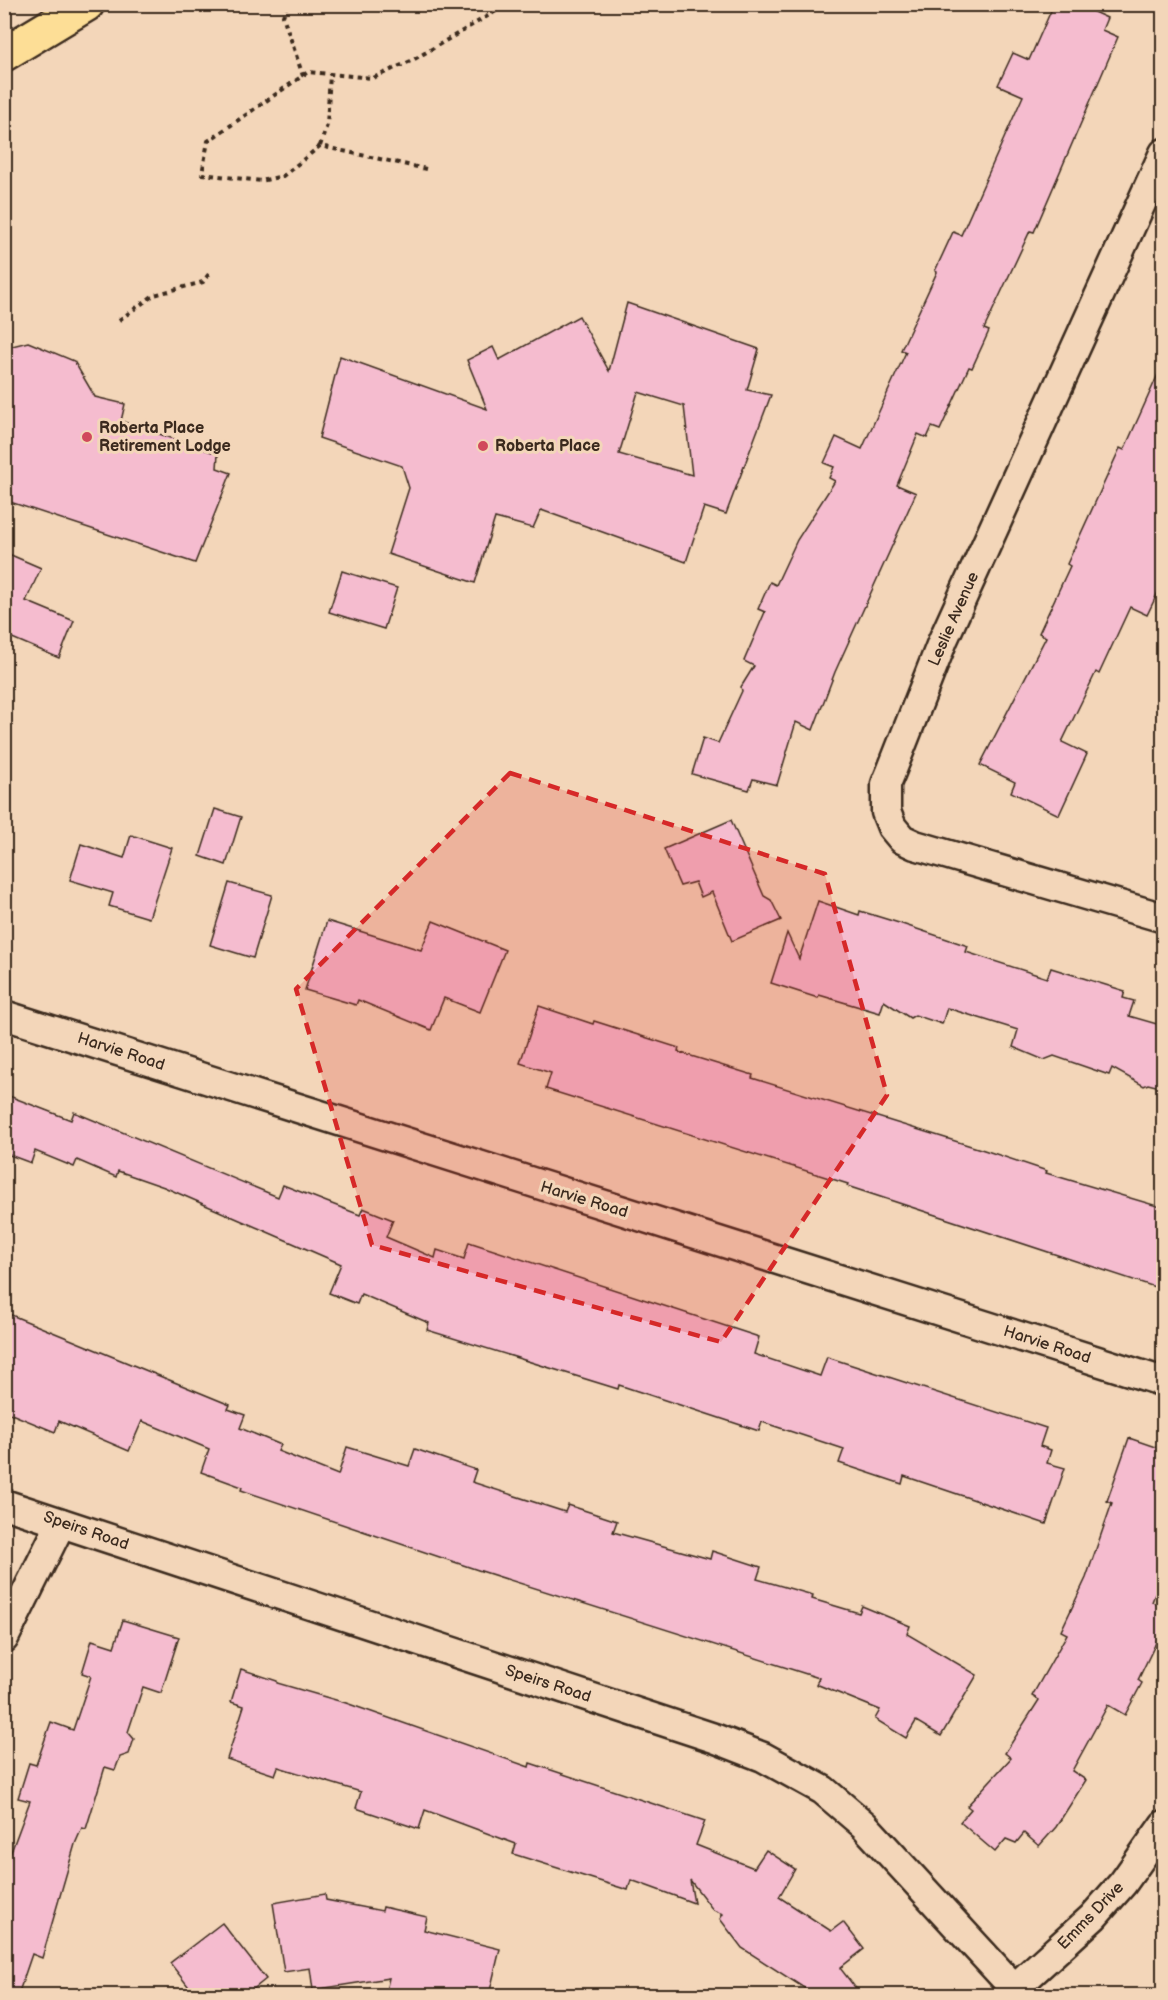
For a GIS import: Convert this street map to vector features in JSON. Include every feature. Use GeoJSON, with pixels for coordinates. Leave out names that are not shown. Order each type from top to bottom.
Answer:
{"type":"FeatureCollection","features":[{"type":"Feature","properties":{"kind":"main road"},"geometry":{"type":"LineString","coordinates":[[4,54],[87,4]]}},
{"type":"Feature","properties":{"kind":"street","name":"Leslie Avenue"},"geometry":{"type":"LineString","coordinates":[[1164,153],[943,640],[891,772],[885,797],[885,812],[892,827],[902,839],[915,845],[1164,918]]}},
{"type":"Feature","properties":{"kind":"street","name":"Harvie Road"},"geometry":{"type":"LineString","coordinates":[[4,1015],[1164,1382]]}},
{"type":"Feature","properties":{"kind":"street","name":"Speirs Road"},"geometry":{"type":"LineString","coordinates":[[4,1504],[714,1738],[763,1757],[823,1790],[864,1825],[1010,1992]]}},
{"type":"Feature","properties":{"kind":"street"},"geometry":{"type":"LineString","coordinates":[[4,1638],[62,1523]]}},
{"type":"Feature","properties":{"kind":"street","name":"Emms Drive"},"geometry":{"type":"LineString","coordinates":[[1010,1992],[1093,1917],[1123,1883],[1164,1825]]}},
{"type":"Feature","properties":{"kind":"path"},"geometry":{"type":"LineString","coordinates":[[287,4],[283,16],[303,76]]}},
{"type":"Feature","properties":{"kind":"path"},"geometry":{"type":"LineString","coordinates":[[330,74],[327,125],[320,146],[283,176],[261,181],[202,174],[208,141],[308,72],[330,74],[373,78],[413,60],[508,4]]}},
{"type":"Feature","properties":{"kind":"path"},"geometry":{"type":"LineString","coordinates":[[320,146],[426,169]]}},
{"type":"Feature","properties":{"kind":"path"},"geometry":{"type":"LineString","coordinates":[[119,320],[154,295],[203,282],[211,271]]}},
{"type":"Feature","properties":{"kind":"highlighted area"},"geometry":{"type":"Polygon","coordinates":[[[510,773],[825,874],[887,1095],[721,1342],[372,1245],[296,989],[510,773]]]}},
{"type":"Feature","properties":{"kind":"building"},"geometry":{"type":"Polygon","coordinates":[[[1054,4],[1076,4],[1107,18],[1102,30],[1118,37],[1034,232],[1030,231],[984,329],[989,331],[972,368],[969,367],[940,430],[932,427],[927,438],[918,434],[897,485],[916,493],[835,672],[813,730],[796,722],[777,785],[753,779],[749,790],[692,774],[703,738],[718,743],[742,691],[741,687],[754,666],[744,661],[765,612],[758,609],[770,582],[776,585],[797,540],[835,481],[829,478],[834,467],[824,463],[836,437],[862,449],[906,352],[901,350],[937,272],[935,271],[953,232],[961,235],[1023,96],[998,85],[1013,53],[1029,60],[1054,4]]]}},
{"type":"Feature","properties":{"kind":"building","name":"Roberta Place"},"geometry":{"type":"Polygon","coordinates":[[[627,303],[759,349],[747,390],[771,395],[726,514],[704,507],[686,562],[541,510],[533,528],[495,518],[475,583],[388,554],[409,488],[402,466],[319,438],[340,356],[487,409],[467,360],[493,347],[499,360],[579,316],[609,371],[627,303]],[[638,392],[619,454],[692,475],[684,406],[638,392]]]}},
{"type":"Feature","properties":{"kind":"building","name":"Roberta Place Retirement Lodge"},"geometry":{"type":"Polygon","coordinates":[[[28,342],[74,361],[95,397],[125,404],[121,421],[218,454],[217,468],[231,473],[195,563],[4,500],[4,348],[28,342]]]}},
{"type":"Feature","properties":{"kind":"building"},"geometry":{"type":"Polygon","coordinates":[[[1164,361],[1164,580],[1147,615],[1130,607],[1099,674],[1096,672],[1062,742],[1087,754],[1059,815],[1011,792],[1015,782],[980,765],[1046,637],[1039,633],[1070,566],[1067,564],[1120,448],[1124,450],[1164,361]]]}},
{"type":"Feature","properties":{"kind":"building"},"geometry":{"type":"Polygon","coordinates":[[[4,552],[41,568],[26,601],[74,621],[59,658],[10,637],[4,649],[4,552]]]}},
{"type":"Feature","properties":{"kind":"building"},"geometry":{"type":"Polygon","coordinates":[[[342,571],[397,588],[384,629],[329,612],[342,571]]]}},
{"type":"Feature","properties":{"kind":"building"},"geometry":{"type":"Polygon","coordinates":[[[215,809],[241,817],[226,865],[200,856],[215,809]]]}},
{"type":"Feature","properties":{"kind":"building"},"geometry":{"type":"Polygon","coordinates":[[[731,820],[764,896],[771,900],[781,920],[732,941],[712,892],[701,897],[695,882],[680,886],[664,849],[731,820]]]}},
{"type":"Feature","properties":{"kind":"building"},"geometry":{"type":"Polygon","coordinates":[[[131,835],[172,848],[149,918],[109,906],[113,893],[70,880],[81,844],[124,858],[131,835]]]}},
{"type":"Feature","properties":{"kind":"building"},"geometry":{"type":"Polygon","coordinates":[[[229,883],[272,895],[253,958],[210,945],[229,883]]]}},
{"type":"Feature","properties":{"kind":"building"},"geometry":{"type":"Polygon","coordinates":[[[818,901],[859,915],[860,911],[968,946],[966,952],[1047,978],[1051,968],[1125,991],[1123,998],[1134,1001],[1129,1016],[1164,1026],[1164,1088],[1148,1084],[1144,1086],[1112,1068],[1109,1075],[1054,1056],[1044,1060],[1013,1047],[1018,1030],[947,1008],[942,1024],[915,1015],[910,1018],[884,1001],[880,1013],[819,995],[818,998],[771,983],[787,933],[799,959],[818,901]]]}},
{"type":"Feature","properties":{"kind":"building"},"geometry":{"type":"Polygon","coordinates":[[[327,921],[421,950],[433,921],[505,950],[480,1012],[444,998],[431,1030],[358,1000],[356,1005],[305,990],[327,921]]]}},
{"type":"Feature","properties":{"kind":"building"},"geometry":{"type":"Polygon","coordinates":[[[539,1006],[679,1048],[678,1052],[753,1075],[752,1078],[984,1150],[1047,1171],[1046,1173],[1164,1208],[1164,1290],[847,1186],[848,1184],[546,1089],[551,1073],[520,1063],[539,1006]]]}},
{"type":"Feature","properties":{"kind":"building"},"geometry":{"type":"Polygon","coordinates":[[[4,1094],[71,1120],[74,1112],[278,1197],[283,1185],[360,1215],[363,1208],[393,1220],[386,1237],[435,1258],[437,1250],[464,1259],[469,1242],[759,1337],[754,1354],[820,1376],[827,1357],[1046,1428],[1040,1446],[1051,1450],[1047,1463],[1065,1468],[1046,1524],[904,1476],[902,1484],[839,1463],[844,1449],[762,1422],[759,1431],[619,1385],[618,1389],[427,1330],[429,1323],[361,1294],[357,1304],[329,1293],[341,1264],[164,1187],[118,1171],[116,1177],[77,1160],[74,1167],[35,1151],[31,1163],[4,1153],[4,1094]]]}},
{"type":"Feature","properties":{"kind":"building"},"geometry":{"type":"Polygon","coordinates":[[[4,1312],[230,1405],[228,1409],[245,1415],[240,1428],[281,1445],[278,1451],[338,1475],[347,1447],[409,1466],[415,1449],[476,1470],[472,1482],[565,1512],[568,1505],[617,1521],[613,1532],[710,1559],[712,1551],[761,1567],[757,1579],[813,1595],[812,1599],[859,1613],[862,1606],[910,1626],[907,1634],[977,1675],[941,1736],[916,1721],[906,1738],[875,1719],[880,1710],[816,1684],[819,1678],[478,1570],[241,1490],[242,1487],[201,1472],[209,1449],[142,1421],[129,1451],[59,1421],[55,1432],[4,1411],[4,1312]]]}},
{"type":"Feature","properties":{"kind":"building"},"geometry":{"type":"Polygon","coordinates":[[[1129,1438],[1164,1450],[1164,1571],[1152,1602],[1164,1608],[1164,1626],[1138,1680],[1142,1683],[1125,1715],[1108,1705],[1072,1771],[1086,1780],[1056,1827],[1039,1846],[1024,1833],[1016,1843],[1006,1839],[995,1852],[960,1822],[971,1809],[967,1806],[1011,1758],[1005,1753],[1039,1700],[1032,1696],[1067,1634],[1061,1631],[1086,1578],[1112,1503],[1107,1501],[1129,1438]]]}},
{"type":"Feature","properties":{"kind":"building"},"geometry":{"type":"Polygon","coordinates":[[[123,1620],[179,1637],[161,1693],[143,1687],[128,1732],[134,1739],[129,1754],[120,1757],[115,1770],[105,1767],[86,1829],[82,1828],[75,1844],[42,1958],[32,1954],[18,1995],[4,1995],[4,1871],[30,1801],[18,1798],[29,1763],[36,1765],[51,1722],[73,1730],[91,1676],[82,1673],[92,1640],[114,1647],[123,1620]]]}},
{"type":"Feature","properties":{"kind":"building"},"geometry":{"type":"Polygon","coordinates":[[[241,1669],[529,1767],[530,1763],[705,1821],[696,1845],[754,1868],[766,1850],[795,1869],[779,1897],[831,1931],[843,1922],[864,1949],[840,1968],[861,1995],[815,1995],[742,1948],[720,1919],[723,1914],[713,1910],[690,1880],[694,1903],[631,1880],[628,1890],[513,1854],[516,1844],[425,1810],[419,1829],[356,1808],[361,1792],[278,1767],[275,1775],[227,1759],[244,1706],[231,1702],[241,1669]]]}},
{"type":"Feature","properties":{"kind":"building"},"geometry":{"type":"Polygon","coordinates":[[[325,1894],[326,1900],[382,1911],[383,1907],[427,1917],[424,1930],[500,1949],[489,1995],[405,1995],[386,1991],[389,1978],[313,1990],[310,1968],[284,1972],[273,1903],[325,1894]]]}},
{"type":"Feature","properties":{"kind":"building"},"geometry":{"type":"Polygon","coordinates":[[[222,1923],[266,1979],[246,1995],[195,1995],[170,1963],[222,1923]]]}},
{"type":"Feature","properties":{"kind":"place","name":"Roberta Place Retirement Lodge"},"geometry":{"type":"Point","coordinates":[87,437]}},
{"type":"Feature","properties":{"kind":"place","name":"Roberta Place"},"geometry":{"type":"Point","coordinates":[483,446]}}]}
